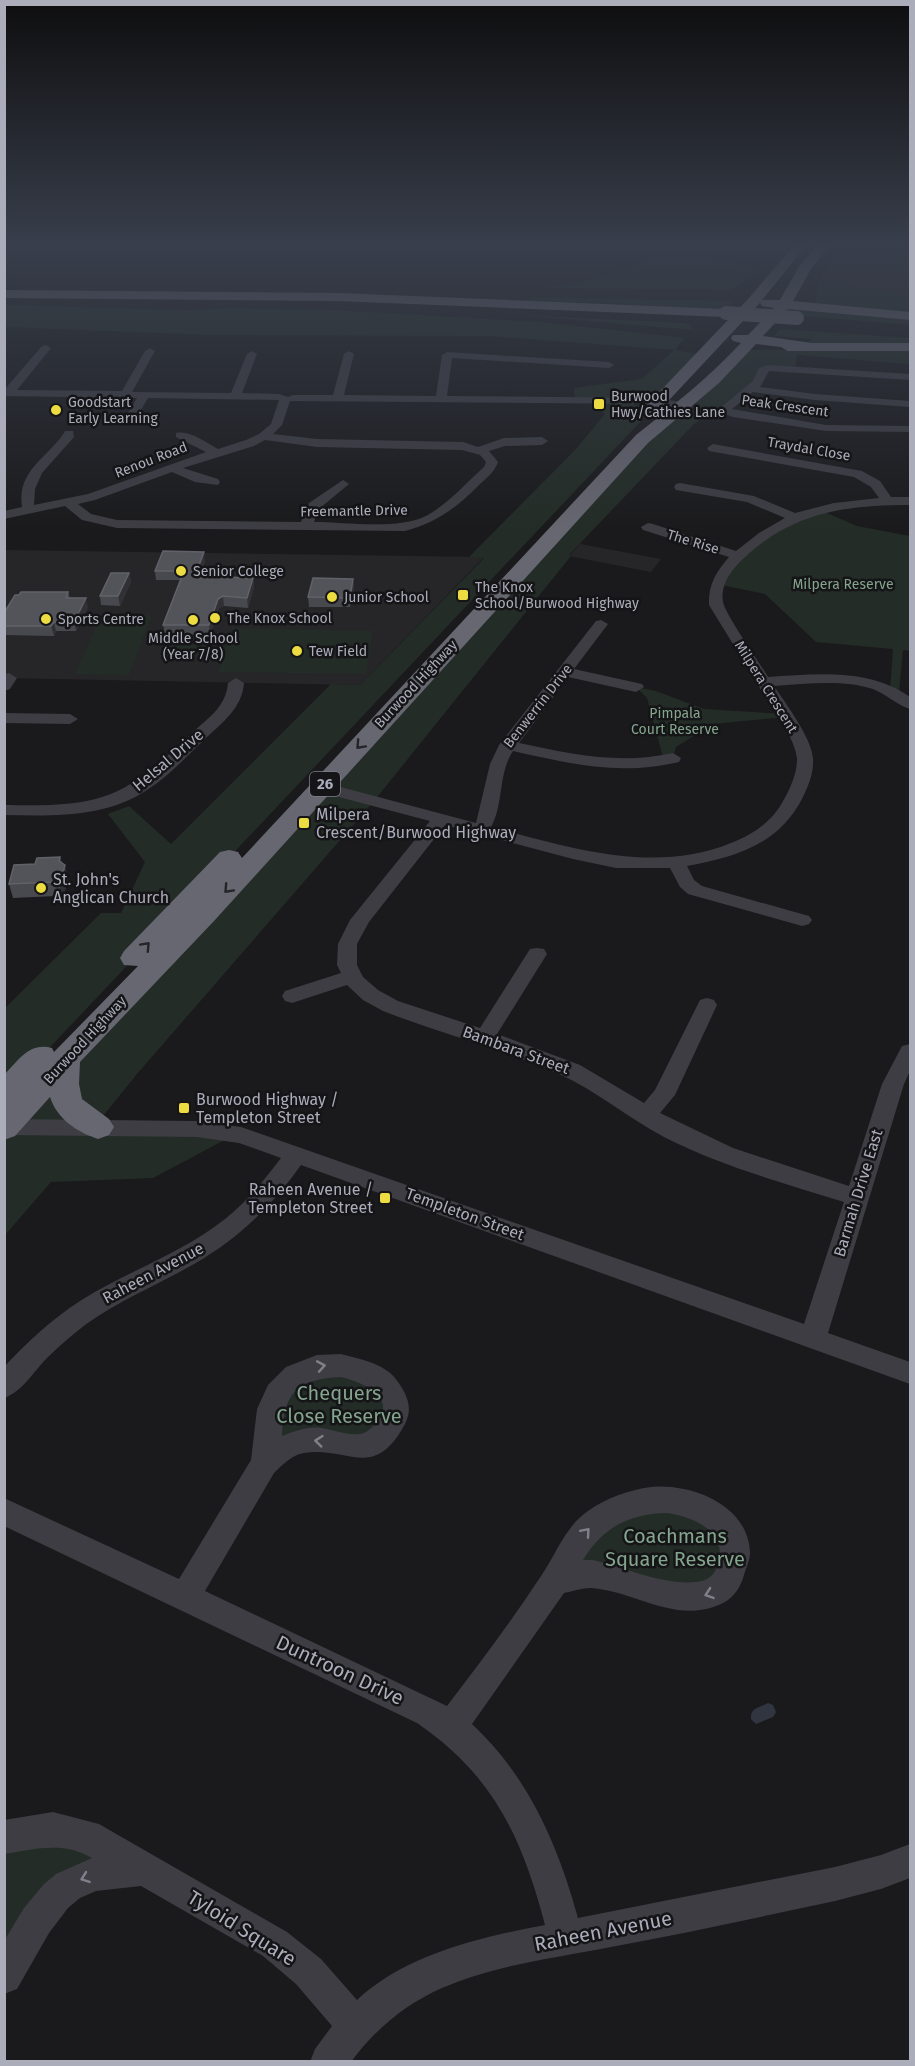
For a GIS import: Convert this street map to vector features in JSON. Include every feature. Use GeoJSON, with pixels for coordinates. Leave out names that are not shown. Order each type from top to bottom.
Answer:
{"type":"FeatureCollection","features":[{"type":"Feature","properties":{"kind":"highway","name":"Burwood Highway"},"geometry":{"type":"LineString","coordinates":[[5,1127],[65,1059],[204,915],[322,787],[633,438],[706,338]]}},
{"type":"Feature","properties":{"kind":"highway"},"geometry":{"type":"LineString","coordinates":[[743,338],[749,343],[910,347]]}},
{"type":"Feature","properties":{"kind":"highway","name":"Burwood Highway"},"geometry":{"type":"LineString","coordinates":[[4,1095],[633,438],[714,380],[753,338]]}},
{"type":"Feature","properties":{"kind":"highway"},"geometry":{"type":"LineString","coordinates":[[65,1059],[63,1090],[70,1109],[98,1127]]}},
{"type":"Feature","properties":{"kind":"street"},"geometry":{"type":"LineString","coordinates":[[7,393],[46,348]]}},
{"type":"Feature","properties":{"kind":"street"},"geometry":{"type":"LineString","coordinates":[[125,395],[150,351]]}},
{"type":"Feature","properties":{"kind":"street"},"geometry":{"type":"LineString","coordinates":[[235,396],[252,354]]}},
{"type":"Feature","properties":{"kind":"street"},"geometry":{"type":"LineString","coordinates":[[338,398],[349,354]]}},
{"type":"Feature","properties":{"kind":"street"},"geometry":{"type":"LineString","coordinates":[[441,399],[447,355],[609,365]]}},
{"type":"Feature","properties":{"kind":"street","name":"Peak Crescent"},"geometry":{"type":"LineString","coordinates":[[910,377],[771,368],[763,370],[759,382],[752,389],[724,408],[731,414],[826,428],[910,429]]}},
{"type":"Feature","properties":{"kind":"street"},"geometry":{"type":"LineString","coordinates":[[752,389],[802,396],[910,404]]}},
{"type":"Feature","properties":{"kind":"street"},"geometry":{"type":"LineString","coordinates":[[7,393],[625,402],[682,405]]}},
{"type":"Feature","properties":{"kind":"street"},"geometry":{"type":"LineString","coordinates":[[131,418],[144,395]]}},
{"type":"Feature","properties":{"kind":"street"},"geometry":{"type":"LineString","coordinates":[[263,436],[276,425],[286,398]]}},
{"type":"Feature","properties":{"kind":"street"},"geometry":{"type":"LineString","coordinates":[[625,402],[639,409],[657,404]]}},
{"type":"Feature","properties":{"kind":"street"},"geometry":{"type":"LineString","coordinates":[[29,511],[26,498],[35,477],[46,458],[66,441],[69,433]]}},
{"type":"Feature","properties":{"kind":"street"},"geometry":{"type":"LineString","coordinates":[[180,435],[216,453]]}},
{"type":"Feature","properties":{"kind":"street"},"geometry":{"type":"LineString","coordinates":[[263,436],[317,443],[458,445],[479,450],[504,442],[542,441]]}},
{"type":"Feature","properties":{"kind":"street","name":"Renou Road"},"geometry":{"type":"LineString","coordinates":[[4,515],[69,503],[112,491],[263,436]]}},
{"type":"Feature","properties":{"kind":"street","name":"Traydal Close"},"geometry":{"type":"LineString","coordinates":[[713,448],[858,474],[876,484],[888,502]]}},
{"type":"Feature","properties":{"kind":"street","name":"Freemantle Drive"},"geometry":{"type":"LineString","coordinates":[[69,503],[87,518],[117,524],[396,528],[438,516],[491,467],[490,457],[479,450]]}},
{"type":"Feature","properties":{"kind":"street"},"geometry":{"type":"LineString","coordinates":[[172,468],[199,479],[214,482]]}},
{"type":"Feature","properties":{"kind":"street"},"geometry":{"type":"LineString","coordinates":[[306,526],[314,506],[343,484]]}},
{"type":"Feature","properties":{"kind":"street"},"geometry":{"type":"LineString","coordinates":[[680,487],[750,499],[794,517]]}},
{"type":"Feature","properties":{"kind":"street","name":"Milpera Crescent"},"geometry":{"type":"LineString","coordinates":[[322,787],[600,860],[630,863],[676,862],[718,855],[750,842],[774,826],[792,802],[803,774],[803,750],[796,734],[714,598],[715,587],[720,575],[738,556],[794,517],[832,507],[910,501]]}},
{"type":"Feature","properties":{"kind":"street","name":"The Rise"},"geometry":{"type":"LineString","coordinates":[[648,527],[738,556]]}},
{"type":"Feature","properties":{"kind":"street","name":"Benwerrin Drive"},"geometry":{"type":"LineString","coordinates":[[481,829],[490,813],[494,773],[507,745],[601,624]]}},
{"type":"Feature","properties":{"kind":"street"},"geometry":{"type":"LineString","coordinates":[[565,672],[636,687]]}},
{"type":"Feature","properties":{"kind":"street"},"geometry":{"type":"LineString","coordinates":[[764,682],[844,680],[871,684],[903,690],[910,705]]}},
{"type":"Feature","properties":{"kind":"street","name":"Helsal Drive"},"geometry":{"type":"LineString","coordinates":[[4,810],[79,809],[108,802],[136,790],[223,713],[234,698],[236,683]]}},
{"type":"Feature","properties":{"kind":"street"},"geometry":{"type":"LineString","coordinates":[[4,718],[70,719]]}},
{"type":"Feature","properties":{"kind":"street"},"geometry":{"type":"LineString","coordinates":[[507,745],[607,764],[652,762],[673,758]]}},
{"type":"Feature","properties":{"kind":"street"},"geometry":{"type":"LineString","coordinates":[[292,996],[352,978],[346,957],[354,928],[441,819]]}},
{"type":"Feature","properties":{"kind":"street"},"geometry":{"type":"LineString","coordinates":[[676,862],[687,883],[695,890],[802,920]]}},
{"type":"Feature","properties":{"kind":"street"},"geometry":{"type":"LineString","coordinates":[[485,1038],[537,954]]}},
{"type":"Feature","properties":{"kind":"street","name":"Bambara Street"},"geometry":{"type":"LineString","coordinates":[[352,978],[358,986],[385,1005],[538,1056],[581,1075],[645,1116],[717,1151],[857,1197]]}},
{"type":"Feature","properties":{"kind":"street"},"geometry":{"type":"LineString","coordinates":[[645,1116],[664,1095],[707,1005]]}},
{"type":"Feature","properties":{"kind":"street","name":"Barmah Drive East"},"geometry":{"type":"LineString","coordinates":[[813,1338],[893,1084],[910,1051]]}},
{"type":"Feature","properties":{"kind":"street","name":"Templeton Street"},"geometry":{"type":"LineString","coordinates":[[5,1127],[219,1130],[241,1135],[910,1373]]}},
{"type":"Feature","properties":{"kind":"street","name":"Raheen Avenue"},"geometry":{"type":"LineString","coordinates":[[4,1387],[36,1351],[74,1318],[101,1301],[201,1249],[232,1227],[262,1200],[296,1154]]}},
{"type":"Feature","properties":{"kind":"street"},"geometry":{"type":"LineString","coordinates":[[185,1597],[264,1464],[269,1445],[273,1403],[283,1386],[296,1374],[315,1366],[335,1364],[368,1373],[384,1381],[390,1388],[396,1409],[393,1421],[386,1432],[375,1441],[351,1447],[318,1440],[305,1440],[283,1448],[264,1464]]}},
{"type":"Feature","properties":{"kind":"street"},"geometry":{"type":"LineString","coordinates":[[453,1725],[555,1581],[571,1552],[589,1528],[607,1514],[639,1502],[678,1501],[696,1505],[710,1513],[727,1530],[735,1552],[728,1581],[715,1593],[703,1597],[678,1596],[593,1574],[582,1574],[555,1581]]}},
{"type":"Feature","properties":{"kind":"street","name":"Duntroon Drive"},"geometry":{"type":"LineString","coordinates":[[4,1511],[453,1725],[488,1764],[526,1822],[547,1868],[566,1938]]}},
{"type":"Feature","properties":{"kind":"street","name":"Tyloid Square"},"geometry":{"type":"LineString","coordinates":[[4,1837],[33,1830],[73,1831],[97,1840],[142,1869],[275,1944],[293,1957],[340,2005],[355,2027]]}},
{"type":"Feature","properties":{"kind":"street","name":"Raheen Avenue"},"geometry":{"type":"LineString","coordinates":[[328,2061],[355,2027],[381,2003],[439,1969],[471,1958],[860,1878],[910,1861]]}},
{"type":"Feature","properties":{"kind":"street"},"geometry":{"type":"LineString","coordinates":[[4,1976],[42,1914],[60,1891],[88,1876],[142,1869]]}},
{"type":"Feature","properties":{"kind":"shaded area"},"geometry":{"type":"Polygon","coordinates":[[[580,544],[661,559],[651,572],[569,556],[580,544]]]}},
{"type":"Feature","properties":{"kind":"shaded area","name":"The Knox School"},"geometry":{"type":"Polygon","coordinates":[[[5,550],[484,557],[360,685],[5,678],[5,550]]]}},
{"type":"Feature","properties":{"kind":"shaded area"},"geometry":{"type":"Polygon","coordinates":[[[768,1703],[773,1705],[776,1712],[773,1717],[756,1724],[751,1719],[752,1712],[768,1703]]]}},
{"type":"Feature","properties":{"kind":"green space"},"geometry":{"type":"Polygon","coordinates":[[[520,338],[685,338],[675,350],[703,355],[659,401],[629,403],[639,406],[642,420],[5,1095],[5,1008],[101,913],[121,913],[145,862],[108,814],[129,806],[171,844],[331,684],[360,685],[484,558],[469,557],[576,449],[605,414],[592,401],[575,401],[574,388],[642,379],[674,350],[520,338]]]}},
{"type":"Feature","properties":{"kind":"green space"},"geometry":{"type":"Polygon","coordinates":[[[805,338],[910,338],[910,345],[807,343],[812,339],[805,338]]]}},
{"type":"Feature","properties":{"kind":"green space"},"geometry":{"type":"Polygon","coordinates":[[[743,350],[910,350],[910,364],[797,355],[795,369],[768,368],[726,412],[709,414],[694,424],[569,555],[571,556],[374,801],[137,1074],[95,1126],[236,1134],[153,1178],[51,1182],[5,1235],[5,1128],[629,453],[743,350]]]}},
{"type":"Feature","properties":{"kind":"green space","name":"Milpera Reserve"},"geometry":{"type":"Polygon","coordinates":[[[820,510],[857,526],[910,536],[910,651],[903,650],[899,692],[890,691],[893,649],[816,642],[765,594],[716,584],[720,575],[787,521],[820,510]]]}},
{"type":"Feature","properties":{"kind":"green space"},"geometry":{"type":"Polygon","coordinates":[[[101,615],[152,615],[129,675],[75,674],[101,615]]]}},
{"type":"Feature","properties":{"kind":"green space","name":"Tew Field"},"geometry":{"type":"Polygon","coordinates":[[[232,628],[373,631],[366,674],[218,672],[232,628]]]}},
{"type":"Feature","properties":{"kind":"green space"},"geometry":{"type":"Polygon","coordinates":[[[170,645],[214,646],[210,657],[166,656],[170,645]]]}},
{"type":"Feature","properties":{"kind":"green space","name":"Pimpala Court Reserve"},"geometry":{"type":"Polygon","coordinates":[[[636,687],[656,691],[704,709],[784,714],[785,717],[713,724],[676,747],[673,758],[664,761],[647,698],[636,687]]]}},
{"type":"Feature","properties":{"kind":"green space","name":"Chequers Close Reserve"},"geometry":{"type":"Polygon","coordinates":[[[315,1366],[383,1381],[386,1433],[269,1445],[270,1419],[315,1366]]]}},
{"type":"Feature","properties":{"kind":"green space","name":"Coachmans Square Reserve"},"geometry":{"type":"Polygon","coordinates":[[[626,1506],[720,1521],[722,1588],[602,1576],[571,1552],[626,1506]]]}},
{"type":"Feature","properties":{"kind":"green space"},"geometry":{"type":"Polygon","coordinates":[[[87,1836],[96,1874],[5,1976],[5,1837],[87,1836]]]}},
{"type":"Feature","properties":{"kind":"building"},"geometry":{"type":"Polygon","coordinates":[[[163,551],[204,552],[195,576],[253,578],[247,598],[223,596],[218,599],[209,625],[163,625],[184,571],[155,571],[163,551]]]}},
{"type":"Feature","properties":{"kind":"building"},"geometry":{"type":"Polygon","coordinates":[[[111,573],[129,573],[118,596],[100,596],[111,573]]]}},
{"type":"Feature","properties":{"kind":"building"},"geometry":{"type":"Polygon","coordinates":[[[313,578],[353,579],[350,598],[308,597],[313,578]]]}},
{"type":"Feature","properties":{"kind":"building","name":"Sports Centre"},"geometry":{"type":"Polygon","coordinates":[[[21,592],[68,592],[66,598],[86,598],[74,622],[54,622],[51,626],[4,626],[4,613],[15,595],[21,592]]]}},
{"type":"Feature","properties":{"kind":"building"},"geometry":{"type":"Polygon","coordinates":[[[60,857],[59,861],[65,865],[59,887],[53,882],[9,884],[14,865],[35,864],[37,858],[60,857]]]}},
{"type":"Feature","properties":{"kind":"place","name":"Burwood Hwy/Cathies Lane"},"geometry":{"type":"Point","coordinates":[599,404]}},
{"type":"Feature","properties":{"kind":"place","name":"Goodstart Early Learning"},"geometry":{"type":"Point","coordinates":[56,410]}},
{"type":"Feature","properties":{"kind":"place","name":"Senior College"},"geometry":{"type":"Point","coordinates":[181,571]}},
{"type":"Feature","properties":{"kind":"place","name":"The Knox School/Burwood Highway"},"geometry":{"type":"Point","coordinates":[463,595]}},
{"type":"Feature","properties":{"kind":"place","name":"Junior School"},"geometry":{"type":"Point","coordinates":[332,597]}},
{"type":"Feature","properties":{"kind":"place","name":"The Knox School"},"geometry":{"type":"Point","coordinates":[215,618]}},
{"type":"Feature","properties":{"kind":"place","name":"Sports Centre"},"geometry":{"type":"Point","coordinates":[46,619]}},
{"type":"Feature","properties":{"kind":"place","name":"Middle School (Year 7/8)"},"geometry":{"type":"Point","coordinates":[193,620]}},
{"type":"Feature","properties":{"kind":"place","name":"Tew Field"},"geometry":{"type":"Point","coordinates":[297,651]}},
{"type":"Feature","properties":{"kind":"place","name":"Milpera Crescent/Burwood Highway"},"geometry":{"type":"Point","coordinates":[304,823]}},
{"type":"Feature","properties":{"kind":"place","name":"St. John's Anglican Church"},"geometry":{"type":"Point","coordinates":[41,888]}},
{"type":"Feature","properties":{"kind":"place","name":"Burwood Highway / Templeton Street"},"geometry":{"type":"Point","coordinates":[184,1108]}},
{"type":"Feature","properties":{"kind":"place","name":"Raheen Avenue / Templeton Street"},"geometry":{"type":"Point","coordinates":[385,1198]}}]}
